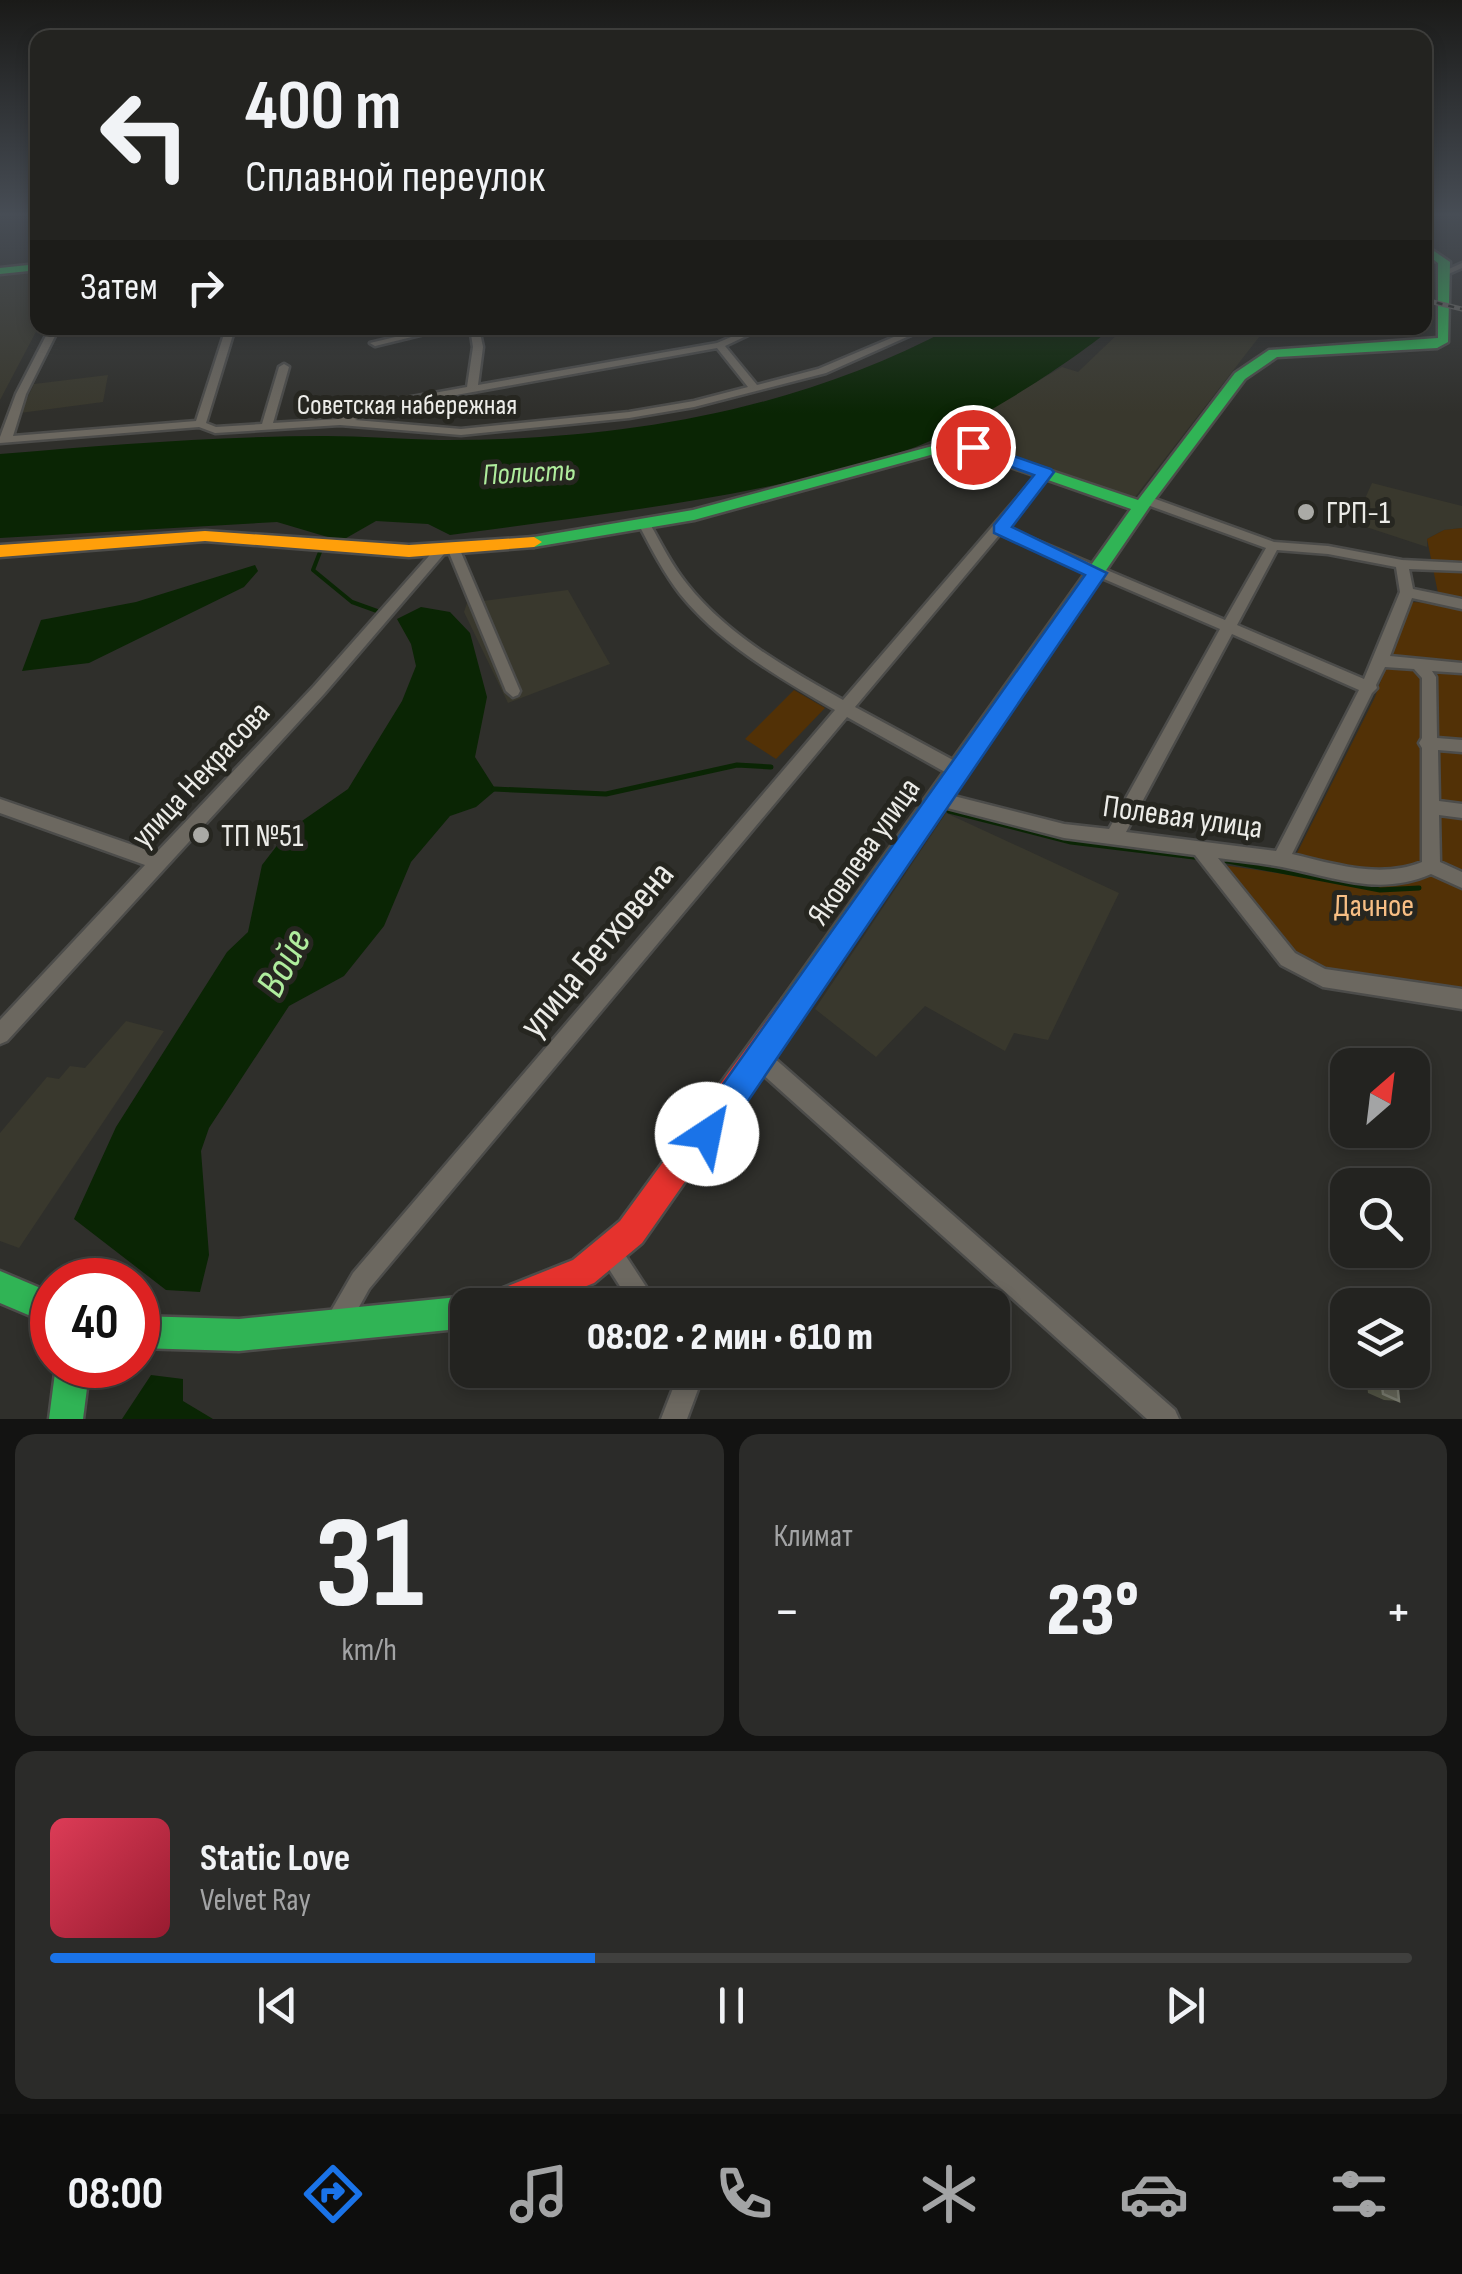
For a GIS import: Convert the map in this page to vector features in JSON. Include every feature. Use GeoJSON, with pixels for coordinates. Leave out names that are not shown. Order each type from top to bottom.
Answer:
{"type":"FeatureCollection","features":[{"type":"Feature","properties":{"kind":"street","name":"Яковлева улица"},"geometry":{"type":"LineString","coordinates":[[549,1288],[579,1278],[612,1255],[707,1134],[1144,504],[1240,376],[1262,357],[1436,344],[1444,339],[1451,280]]}},
{"type":"Feature","properties":{"kind":"street"},"geometry":{"type":"LineString","coordinates":[[3,440],[50,335]]}},
{"type":"Feature","properties":{"kind":"street"},"geometry":{"type":"LineString","coordinates":[[200,424],[209,406],[228,335]]}},
{"type":"Feature","properties":{"kind":"street"},"geometry":{"type":"LineString","coordinates":[[375,343],[412,335]]}},
{"type":"Feature","properties":{"kind":"street"},"geometry":{"type":"LineString","coordinates":[[472,388],[478,347],[475,335]]}},
{"type":"Feature","properties":{"kind":"street"},"geometry":{"type":"LineString","coordinates":[[340,422],[388,404],[719,345],[743,335]]}},
{"type":"Feature","properties":{"kind":"street","name":"Советская набережная"},"geometry":{"type":"LineString","coordinates":[[3,440],[200,424],[215,430],[340,422],[360,428],[501,431],[630,415],[756,389],[822,370],[905,335]]}},
{"type":"Feature","properties":{"kind":"street"},"geometry":{"type":"LineString","coordinates":[[719,345],[756,389]]}},
{"type":"Feature","properties":{"kind":"street"},"geometry":{"type":"LineString","coordinates":[[268,426],[284,367]]}},
{"type":"Feature","properties":{"kind":"street"},"geometry":{"type":"LineString","coordinates":[[0,551],[204,536],[362,552],[447,550],[646,527],[815,488],[944,447],[983,449],[1273,546],[1366,555],[1402,564],[1462,566]]}},
{"type":"Feature","properties":{"kind":"street","name":"улица Бетховена"},"geometry":{"type":"LineString","coordinates":[[334,1325],[360,1280],[1045,472]]}},
{"type":"Feature","properties":{"kind":"street"},"geometry":{"type":"LineString","coordinates":[[646,527],[671,573],[719,625],[847,707],[958,771]]}},
{"type":"Feature","properties":{"kind":"street"},"geometry":{"type":"LineString","coordinates":[[1000,529],[1370,688]]}},
{"type":"Feature","properties":{"kind":"street"},"geometry":{"type":"LineString","coordinates":[[1114,837],[1273,546]]}},
{"type":"Feature","properties":{"kind":"street"},"geometry":{"type":"LineString","coordinates":[[447,550],[513,691]]}},
{"type":"Feature","properties":{"kind":"street","name":"улица Некрасова"},"geometry":{"type":"LineString","coordinates":[[0,1034],[447,550]]}},
{"type":"Feature","properties":{"kind":"street"},"geometry":{"type":"LineString","coordinates":[[1402,564],[1407,592],[1462,604]]}},
{"type":"Feature","properties":{"kind":"street","name":"Полевая улица"},"geometry":{"type":"LineString","coordinates":[[938,799],[1064,831],[1280,859],[1370,688],[1407,592]]}},
{"type":"Feature","properties":{"kind":"street"},"geometry":{"type":"LineString","coordinates":[[1381,661],[1462,668]]}},
{"type":"Feature","properties":{"kind":"street"},"geometry":{"type":"LineString","coordinates":[[1420,667],[1429,678],[1432,866]]}},
{"type":"Feature","properties":{"kind":"street"},"geometry":{"type":"LineString","coordinates":[[1428,742],[1462,746]]}},
{"type":"Feature","properties":{"kind":"street"},"geometry":{"type":"LineString","coordinates":[[0,806],[159,862]]}},
{"type":"Feature","properties":{"kind":"street"},"geometry":{"type":"LineString","coordinates":[[1429,807],[1462,811]]}},
{"type":"Feature","properties":{"kind":"street"},"geometry":{"type":"LineString","coordinates":[[1200,848],[1288,958],[1323,978],[1462,999]]}},
{"type":"Feature","properties":{"kind":"street"},"geometry":{"type":"LineString","coordinates":[[1280,859],[1368,878],[1402,878],[1432,866],[1462,880]]}},
{"type":"Feature","properties":{"kind":"street"},"geometry":{"type":"LineString","coordinates":[[758,1057],[1166,1419]]}},
{"type":"Feature","properties":{"kind":"street"},"geometry":{"type":"LineString","coordinates":[[612,1255],[634,1288]]}},
{"type":"Feature","properties":{"kind":"street"},"geometry":{"type":"LineString","coordinates":[[0,1287],[30,1299]]}},
{"type":"Feature","properties":{"kind":"street"},"geometry":{"type":"LineString","coordinates":[[160,1332],[239,1334],[450,1314]]}},
{"type":"Feature","properties":{"kind":"street"},"geometry":{"type":"LineString","coordinates":[[66,1419],[70,1388]]}},
{"type":"Feature","properties":{"kind":"street"},"geometry":{"type":"LineString","coordinates":[[674,1419],[686,1388]]}},
{"type":"Feature","properties":{"kind":"shaded area"},"geometry":{"type":"Polygon","coordinates":[[[0,280],[30,280],[30,335],[34,335],[0,400],[0,280]]]}},
{"type":"Feature","properties":{"kind":"shaded area"},"geometry":{"type":"Polygon","coordinates":[[[1117,335],[1261,335],[1132,501],[948,433],[1062,367],[1078,372],[1117,335]]]}},
{"type":"Feature","properties":{"kind":"shaded area"},"geometry":{"type":"Polygon","coordinates":[[[108,375],[103,402],[20,413],[34,384],[108,375]]]}},
{"type":"Feature","properties":{"kind":"shaded area"},"geometry":{"type":"Polygon","coordinates":[[[1372,483],[1462,506],[1462,528],[1444,530],[1427,539],[1427,547],[1354,523],[1372,483]]]}},
{"type":"Feature","properties":{"kind":"shaded area"},"geometry":{"type":"Polygon","coordinates":[[[568,590],[610,664],[508,703],[464,612],[467,603],[568,590]]]}},
{"type":"Feature","properties":{"kind":"shaded area"},"geometry":{"type":"Polygon","coordinates":[[[946,813],[1119,893],[1048,1040],[1014,1033],[1005,1051],[925,1006],[876,1057],[815,1009],[946,813]]]}},
{"type":"Feature","properties":{"kind":"shaded area"},"geometry":{"type":"Polygon","coordinates":[[[126,1021],[164,1031],[19,1248],[0,1241],[0,1133],[47,1077],[59,1079],[70,1066],[85,1068],[126,1021]]]}},
{"type":"Feature","properties":{"kind":"green space"},"geometry":{"type":"Polygon","coordinates":[[[1462,528],[1462,599],[1439,598],[1427,539],[1444,530],[1462,528]]]}},
{"type":"Feature","properties":{"kind":"green space","name":"Дачное"},"geometry":{"type":"Polygon","coordinates":[[[1409,602],[1462,604],[1462,1010],[1320,987],[1278,961],[1203,862],[1291,875],[1296,855],[1375,697],[1409,602]]]}},
{"type":"Feature","properties":{"kind":"green space"},"geometry":{"type":"Polygon","coordinates":[[[794,690],[825,708],[776,759],[745,739],[794,690]]]}},
{"type":"Feature","properties":{"kind":"water","name":"Полисть"},"geometry":{"type":"Polygon","coordinates":[[[937,335],[1102,335],[1012,397],[928,442],[849,467],[736,493],[450,535],[428,524],[376,521],[341,541],[277,522],[0,538],[0,454],[244,438],[439,440],[572,435],[702,416],[767,401],[891,357],[937,335]]]}},
{"type":"Feature","properties":{"kind":"water"},"geometry":{"type":"Polygon","coordinates":[[[255,565],[258,571],[244,587],[89,663],[22,671],[41,620],[136,602],[255,565]]]}},
{"type":"Feature","properties":{"kind":"water"},"geometry":{"type":"Polygon","coordinates":[[[421,607],[450,612],[470,633],[487,697],[475,757],[496,790],[476,807],[450,816],[411,862],[384,926],[344,976],[289,1006],[209,1128],[201,1151],[209,1255],[200,1292],[166,1290],[160,1285],[160,1258],[125,1258],[74,1219],[116,1127],[227,952],[248,932],[262,865],[289,830],[348,789],[402,701],[416,666],[411,644],[397,619],[421,607]]]}},
{"type":"Feature","properties":{"kind":"water"},"geometry":{"type":"Polygon","coordinates":[[[160,1376],[183,1379],[183,1401],[213,1419],[122,1419],[142,1388],[160,1388],[160,1376]]]}},
{"type":"Feature","properties":{"kind":"building"},"geometry":{"type":"Polygon","coordinates":[[[1382,1388],[1398,1388],[1399,1401],[1383,1394],[1382,1388]]]}},
{"type":"Feature","properties":{"kind":"waterway","name":"Войе"},"geometry":{"type":"LineString","coordinates":[[320,552],[313,570],[352,602],[377,611]]}},
{"type":"Feature","properties":{"kind":"waterway"},"geometry":{"type":"LineString","coordinates":[[494,789],[606,794],[737,765],[771,767]]}},
{"type":"Feature","properties":{"kind":"waterway"},"geometry":{"type":"LineString","coordinates":[[949,811],[1071,842],[1202,858]]}},
{"type":"Feature","properties":{"kind":"waterway"},"geometry":{"type":"LineString","coordinates":[[1217,859],[1380,890],[1419,888]]}},
{"type":"Feature","properties":{"kind":"railway"},"geometry":{"type":"LineString","coordinates":[[1432,302],[1462,309]]}},
{"type":"Feature","properties":{"kind":"traffic: fast"},"geometry":{"type":"LineString","coordinates":[[792,1007],[1146,500],[1240,376],[1274,353],[1437,344],[1444,339],[1444,280]]}},
{"type":"Feature","properties":{"kind":"traffic: fast"},"geometry":{"type":"LineString","coordinates":[[534,542],[694,515],[944,447],[963,446],[1141,507]]}},
{"type":"Feature","properties":{"kind":"traffic: fast"},"geometry":{"type":"LineString","coordinates":[[0,1287],[30,1300]]}},
{"type":"Feature","properties":{"kind":"traffic: fast"},"geometry":{"type":"LineString","coordinates":[[160,1333],[239,1335],[450,1314]]}},
{"type":"Feature","properties":{"kind":"traffic: fast"},"geometry":{"type":"LineString","coordinates":[[66,1419],[70,1388]]}},
{"type":"Feature","properties":{"kind":"traffic: slow"},"geometry":{"type":"LineString","coordinates":[[0,551],[205,536],[409,551],[534,542]]}},
{"type":"Feature","properties":{"kind":"traffic: jam"},"geometry":{"type":"LineString","coordinates":[[542,1288],[583,1272],[631,1232],[792,1007]]}},
{"type":"Feature","properties":{"kind":"place","name":"ГРП-1"},"geometry":{"type":"Point","coordinates":[1306,512]}},
{"type":"Feature","properties":{"kind":"place","name":"ТП №51"},"geometry":{"type":"Point","coordinates":[201,835]}},
{"type":"Feature","properties":{"kind":"route"},"geometry":{"type":"LineString","coordinates":[[707,1134],[1097,573],[1000,529],[1045,472],[973,447]]}}]}
